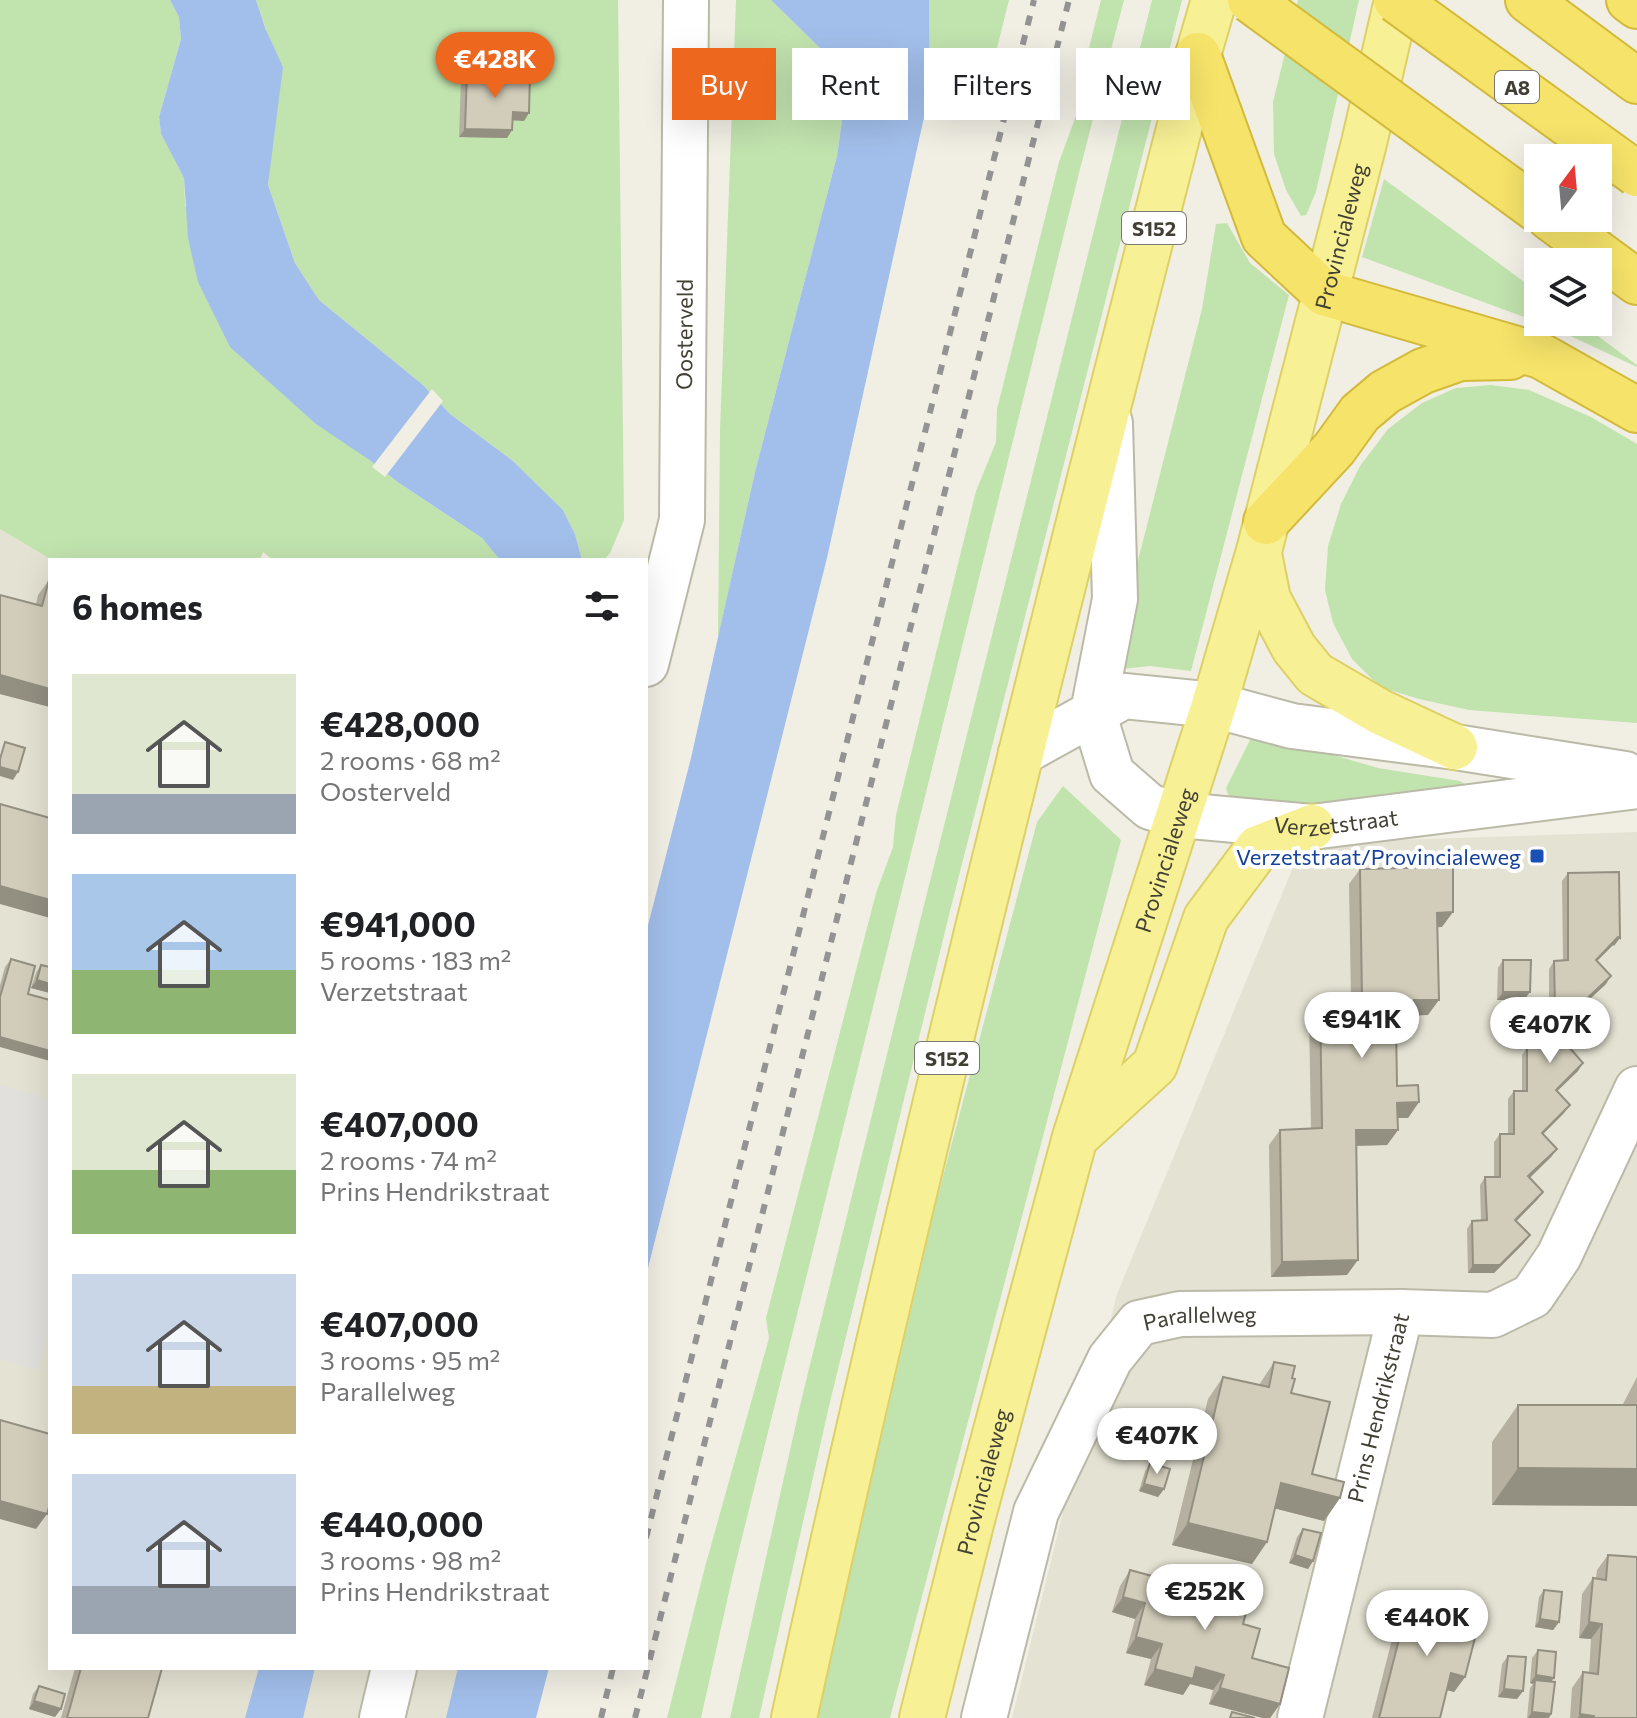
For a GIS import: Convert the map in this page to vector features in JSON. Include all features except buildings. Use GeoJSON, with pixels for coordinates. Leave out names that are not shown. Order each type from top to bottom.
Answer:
{"type":"FeatureCollection","features":[{"type":"Feature","properties":{"kind":"highway"},"geometry":{"type":"LineString","coordinates":[[1250,0],[1524,200]]}},
{"type":"Feature","properties":{"kind":"highway","name":"A8"},"geometry":{"type":"LineString","coordinates":[[1396,0],[1637,174]]}},
{"type":"Feature","properties":{"kind":"highway"},"geometry":{"type":"LineString","coordinates":[[1528,0],[1637,81]]}},
{"type":"Feature","properties":{"kind":"highway"},"geometry":{"type":"LineString","coordinates":[[1629,0],[1637,6]]}},
{"type":"Feature","properties":{"kind":"highway"},"geometry":{"type":"LineString","coordinates":[[1198,55],[1264,237],[1324,293],[1541,356],[1637,410]]}},
{"type":"Feature","properties":{"kind":"highway"},"geometry":{"type":"LineString","coordinates":[[1569,232],[1637,282]]}},
{"type":"Feature","properties":{"kind":"highway"},"geometry":{"type":"LineString","coordinates":[[1262,536],[1360,413],[1385,392],[1423,371],[1460,358],[1541,356]]}},
{"type":"Feature","properties":{"kind":"main road","name":"S152"},"geometry":{"type":"LineString","coordinates":[[794,1718],[849,1468],[1021,753],[1214,0]]}},
{"type":"Feature","properties":{"kind":"main road","name":"Provincialeweg"},"geometry":{"type":"LineString","coordinates":[[922,1718],[1075,1137],[1180,815],[1262,536],[1364,143],[1396,0]]}},
{"type":"Feature","properties":{"kind":"main road"},"geometry":{"type":"LineString","coordinates":[[1262,536],[1268,599],[1294,648],[1315,674],[1380,712],[1455,747]]}},
{"type":"Feature","properties":{"kind":"main road"},"geometry":{"type":"LineString","coordinates":[[1075,1137],[1155,1065],[1206,918],[1258,848],[1312,827]]}},
{"type":"Feature","properties":{"kind":"street","name":"Oosterveld"},"geometry":{"type":"LineString","coordinates":[[648,656],[682,520],[686,0]]}},
{"type":"Feature","properties":{"kind":"street","name":"Verzetstraat"},"geometry":{"type":"LineString","coordinates":[[1109,401],[1115,599],[1093,712],[1112,774],[1150,807],[1180,815],[1312,827],[1637,786]]}},
{"type":"Feature","properties":{"kind":"street"},"geometry":{"type":"LineString","coordinates":[[1021,753],[1124,696],[1214,705],[1292,726],[1455,747],[1637,776]]}},
{"type":"Feature","properties":{"kind":"street","name":"Prins Hendrikstraat"},"geometry":{"type":"LineString","coordinates":[[1300,1718],[1401,1312],[1493,1315],[1532,1296],[1559,1256],[1637,1089]]}},
{"type":"Feature","properties":{"kind":"street","name":"Parallelweg"},"geometry":{"type":"LineString","coordinates":[[984,1718],[1036,1512],[1110,1359],[1139,1323],[1180,1314],[1401,1312]]}},
{"type":"Feature","properties":{"kind":"street"},"geometry":{"type":"LineString","coordinates":[[382,1718],[394,1670]]}},
{"type":"Feature","properties":{"kind":"shaded area"},"geometry":{"type":"Polygon","coordinates":[[[0,529],[49,558],[48,1670],[503,1670],[491,1718],[0,1718],[0,529]]]}},
{"type":"Feature","properties":{"kind":"shaded area"},"geometry":{"type":"Polygon","coordinates":[[[1637,832],[1637,1718],[1012,1718],[1117,1294],[1303,843],[1637,832]]]}},
{"type":"Feature","properties":{"kind":"shaded area"},"geometry":{"type":"Polygon","coordinates":[[[0,1085],[48,1098],[48,1334],[38,1370],[0,1359],[0,1085]]]}},
{"type":"Feature","properties":{"kind":"green space"},"geometry":{"type":"Polygon","coordinates":[[[0,0],[170,0],[179,17],[181,39],[159,117],[161,134],[184,178],[185,206],[368,459],[482,538],[498,558],[270,558],[263,552],[261,558],[49,558],[0,529],[0,0]]]}},
{"type":"Feature","properties":{"kind":"green space"},"geometry":{"type":"Polygon","coordinates":[[[256,0],[618,0],[624,520],[606,558],[581,558],[575,534],[563,510],[513,461],[450,414],[423,385],[319,300],[295,263],[268,185],[271,153],[266,29],[256,0]]]}},
{"type":"Feature","properties":{"kind":"green space"},"geometry":{"type":"Polygon","coordinates":[[[736,0],[771,0],[820,48],[792,48],[792,120],[842,120],[837,156],[755,472],[718,638],[720,430],[732,120],[776,120],[776,48],[734,48],[736,0]]]}},
{"type":"Feature","properties":{"kind":"green space"},"geometry":{"type":"Polygon","coordinates":[[[929,0],[1009,0],[997,48],[930,48],[929,0]]]}},
{"type":"Feature","properties":{"kind":"green space"},"geometry":{"type":"Polygon","coordinates":[[[1101,0],[1124,0],[1112,48],[1089,48],[1101,0]]]}},
{"type":"Feature","properties":{"kind":"green space"},"geometry":{"type":"Polygon","coordinates":[[[1152,0],[1182,0],[1170,48],[1140,48],[1152,0]]]}},
{"type":"Feature","properties":{"kind":"green space"},"geometry":{"type":"Polygon","coordinates":[[[1298,0],[1359,0],[1316,192],[1306,215],[1301,216],[1286,190],[1274,154],[1273,102],[1298,0]]]}},
{"type":"Feature","properties":{"kind":"green space"},"geometry":{"type":"Polygon","coordinates":[[[1076,115],[1076,120],[1093,120],[733,1574],[701,1718],[667,1718],[705,1567],[769,1338],[766,1318],[876,893],[893,847],[896,815],[976,491],[996,442],[997,409],[1059,162],[1076,115]]]}},
{"type":"Feature","properties":{"kind":"green space"},"geometry":{"type":"Polygon","coordinates":[[[1122,120],[1151,120],[949,915],[829,1406],[759,1718],[730,1718],[802,1397],[1122,120]]]}},
{"type":"Feature","properties":{"kind":"green space"},"geometry":{"type":"Polygon","coordinates":[[[1384,179],[1524,282],[1524,317],[1362,257],[1384,179]]]}},
{"type":"Feature","properties":{"kind":"green space"},"geometry":{"type":"Polygon","coordinates":[[[1227,223],[1250,263],[1289,295],[1191,671],[1150,666],[1122,669],[1130,592],[1202,309],[1216,224],[1227,223]]]}},
{"type":"Feature","properties":{"kind":"green space"},"geometry":{"type":"Polygon","coordinates":[[[1570,336],[1598,336],[1637,367],[1570,336]]]}},
{"type":"Feature","properties":{"kind":"green space"},"geometry":{"type":"Polygon","coordinates":[[[1491,385],[1529,390],[1591,417],[1637,444],[1637,723],[1469,710],[1380,687],[1352,659],[1333,623],[1325,590],[1328,546],[1341,504],[1360,466],[1388,429],[1422,403],[1456,388],[1491,385]]]}},
{"type":"Feature","properties":{"kind":"green space"},"geometry":{"type":"Polygon","coordinates":[[[1254,732],[1378,768],[1460,781],[1468,786],[1320,810],[1229,797],[1226,788],[1254,732]]]}},
{"type":"Feature","properties":{"kind":"green space"},"geometry":{"type":"Polygon","coordinates":[[[1063,786],[1121,840],[890,1718],[816,1718],[936,1203],[1037,822],[1063,786]]]}},
{"type":"Feature","properties":{"kind":"water"},"geometry":{"type":"Polygon","coordinates":[[[170,0],[256,0],[283,67],[268,185],[295,263],[319,300],[423,385],[450,414],[513,461],[563,510],[575,534],[581,558],[498,558],[482,538],[316,424],[230,347],[198,282],[188,238],[184,178],[161,134],[159,117],[181,39],[179,17],[170,0]]]}},
{"type":"Feature","properties":{"kind":"water"},"geometry":{"type":"Polygon","coordinates":[[[771,0],[929,0],[930,48],[924,48],[924,117],[827,558],[648,1268],[648,925],[691,758],[755,472],[837,156],[842,120],[908,120],[908,48],[820,48],[771,0]]]}},
{"type":"Feature","properties":{"kind":"water"},"geometry":{"type":"Polygon","coordinates":[[[258,1670],[315,1670],[303,1718],[245,1718],[258,1670]]]}},
{"type":"Feature","properties":{"kind":"water"},"geometry":{"type":"Polygon","coordinates":[[[458,1670],[548,1670],[536,1718],[446,1718],[458,1670]]]}},
{"type":"Feature","properties":{"kind":"pier"},"geometry":{"type":"Polygon","coordinates":[[[432,389],[443,401],[385,477],[372,467],[432,389]]]}},
{"type":"Feature","properties":{"kind":"railway"},"geometry":{"type":"LineString","coordinates":[[648,1530],[1034,0]]}},
{"type":"Feature","properties":{"kind":"railway"},"geometry":{"type":"LineString","coordinates":[[648,1667],[1069,0]]}},
{"type":"Feature","properties":{"kind":"railway"},"geometry":{"type":"LineString","coordinates":[[601,1718],[613,1670]]}},
{"type":"Feature","properties":{"kind":"railway"},"geometry":{"type":"LineString","coordinates":[[635,1718],[647,1670]]}},
{"type":"Feature","properties":{"kind":"place","name":"Verzetstraat/Provincialeweg"},"geometry":{"type":"Point","coordinates":[1537,856]}}]}
